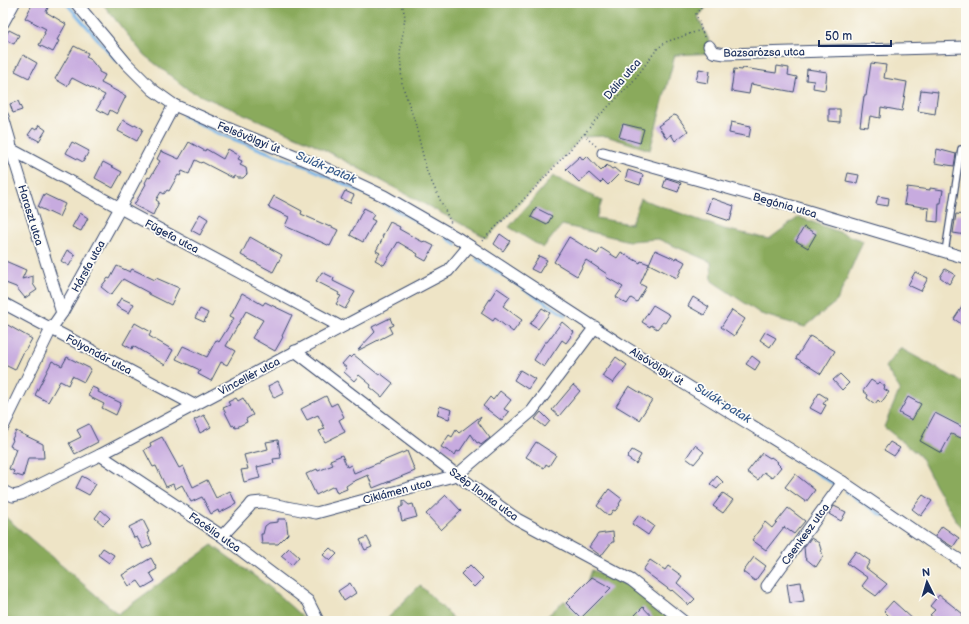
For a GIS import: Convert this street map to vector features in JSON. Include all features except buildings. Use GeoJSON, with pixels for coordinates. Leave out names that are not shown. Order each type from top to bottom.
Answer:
{"type":"FeatureCollection","features":[{"type":"Feature","properties":{"kind":"street"},"geometry":{"type":"LineString","coordinates":[[3,23],[14,3]]}},
{"type":"Feature","properties":{"kind":"street","name":"Felsővölgyi út"},"geometry":{"type":"LineString","coordinates":[[76,3],[127,64],[153,90],[174,105],[320,166],[384,196],[472,248]]}},
{"type":"Feature","properties":{"kind":"street","name":"Bazsarózsa utca"},"geometry":{"type":"LineString","coordinates":[[709,46],[713,52],[724,54],[966,47]]}},
{"type":"Feature","properties":{"kind":"street","name":"Hársfa utca"},"geometry":{"type":"LineString","coordinates":[[3,427],[51,329],[62,313],[120,208],[174,105]]}},
{"type":"Feature","properties":{"kind":"street","name":"Haraszt utca"},"geometry":{"type":"LineString","coordinates":[[3,117],[10,141],[7,147],[62,313]]}},
{"type":"Feature","properties":{"kind":"street","name":"Fügefa utca"},"geometry":{"type":"LineString","coordinates":[[7,147],[341,327]]}},
{"type":"Feature","properties":{"kind":"street","name":"Begónia utca"},"geometry":{"type":"LineString","coordinates":[[604,153],[795,207],[966,258]]}},
{"type":"Feature","properties":{"kind":"street","name":"Vincellér utca"},"geometry":{"type":"LineString","coordinates":[[3,491],[13,496],[21,494],[100,455],[448,271],[472,248]]}},
{"type":"Feature","properties":{"kind":"street","name":"Alsóvölgyi út"},"geometry":{"type":"LineString","coordinates":[[472,248],[595,327],[843,482],[966,564]]}},
{"type":"Feature","properties":{"kind":"street","name":"Folyondár utca"},"geometry":{"type":"LineString","coordinates":[[3,303],[194,405]]}},
{"type":"Feature","properties":{"kind":"street","name":"Ciklámen utca"},"geometry":{"type":"LineString","coordinates":[[222,536],[252,503],[272,504],[316,513],[457,475],[532,411],[595,327]]}},
{"type":"Feature","properties":{"kind":"street","name":"Szép Ilonka utca"},"geometry":{"type":"LineString","coordinates":[[295,351],[517,519],[631,580],[683,621]]}},
{"type":"Feature","properties":{"kind":"street","name":"Facélia utca"},"geometry":{"type":"LineString","coordinates":[[100,455],[222,536],[308,601],[318,621]]}},
{"type":"Feature","properties":{"kind":"street","name":"Csenkesz utca"},"geometry":{"type":"LineString","coordinates":[[766,586],[843,482]]}},
{"type":"Feature","properties":{"kind":"lane"},"geometry":{"type":"LineString","coordinates":[[945,252],[961,149]]}},
{"type":"Feature","properties":{"kind":"path"},"geometry":{"type":"LineString","coordinates":[[402,3],[405,17],[400,54],[402,84],[415,122],[427,172],[459,239]]}},
{"type":"Feature","properties":{"kind":"path","name":"Dália utca"},"geometry":{"type":"LineString","coordinates":[[472,248],[478,244],[536,187],[598,117],[632,84],[658,49],[666,42],[701,30],[696,14],[704,3]]}},
{"type":"Feature","properties":{"kind":"path"},"geometry":{"type":"LineString","coordinates":[[585,133],[588,139],[604,153]]}},
{"type":"Feature","properties":{"kind":"green space"},"geometry":{"type":"Polygon","coordinates":[[[102,3],[710,3],[698,17],[715,53],[675,55],[650,150],[606,136],[582,137],[487,238],[312,143],[190,91],[144,55],[102,3]]]}},
{"type":"Feature","properties":{"kind":"green space"},"geometry":{"type":"Polygon","coordinates":[[[553,176],[602,201],[596,218],[631,224],[641,199],[724,229],[769,239],[799,217],[863,241],[837,301],[805,327],[761,314],[712,281],[711,262],[658,239],[629,241],[562,225],[543,248],[509,227],[553,176]]]}},
{"type":"Feature","properties":{"kind":"green space"},"geometry":{"type":"Polygon","coordinates":[[[900,348],[966,384],[966,531],[957,522],[920,456],[884,427],[900,389],[885,367],[900,348]]]}},
{"type":"Feature","properties":{"kind":"green space"},"geometry":{"type":"Polygon","coordinates":[[[3,515],[118,614],[212,545],[267,585],[307,621],[3,621],[3,515]]]}},
{"type":"Feature","properties":{"kind":"green space"},"geometry":{"type":"Polygon","coordinates":[[[592,570],[636,589],[675,621],[542,621],[564,601],[579,607],[592,570]]]}},
{"type":"Feature","properties":{"kind":"green space"},"geometry":{"type":"Polygon","coordinates":[[[420,585],[456,621],[390,621],[388,618],[420,585]]]}},
{"type":"Feature","properties":{"kind":"waterway","name":"Sulák-patak"},"geometry":{"type":"LineString","coordinates":[[66,3],[116,60]]}},
{"type":"Feature","properties":{"kind":"waterway","name":"Sulák-patak"},"geometry":{"type":"LineString","coordinates":[[183,116],[217,133],[307,167],[370,196],[420,223]]}},
{"type":"Feature","properties":{"kind":"waterway","name":"Sulák-patak"},"geometry":{"type":"LineString","coordinates":[[447,238],[457,245]]}},
{"type":"Feature","properties":{"kind":"waterway","name":"Sulák-patak"},"geometry":{"type":"LineString","coordinates":[[477,259],[565,315]]}},
{"type":"Feature","properties":{"kind":"waterway","name":"Sulák-patak"},"geometry":{"type":"LineString","coordinates":[[787,454],[835,485]]}},
{"type":"Feature","properties":{"kind":"waterway"},"geometry":{"type":"LineString","coordinates":[[846,492],[883,516]]}}]}
